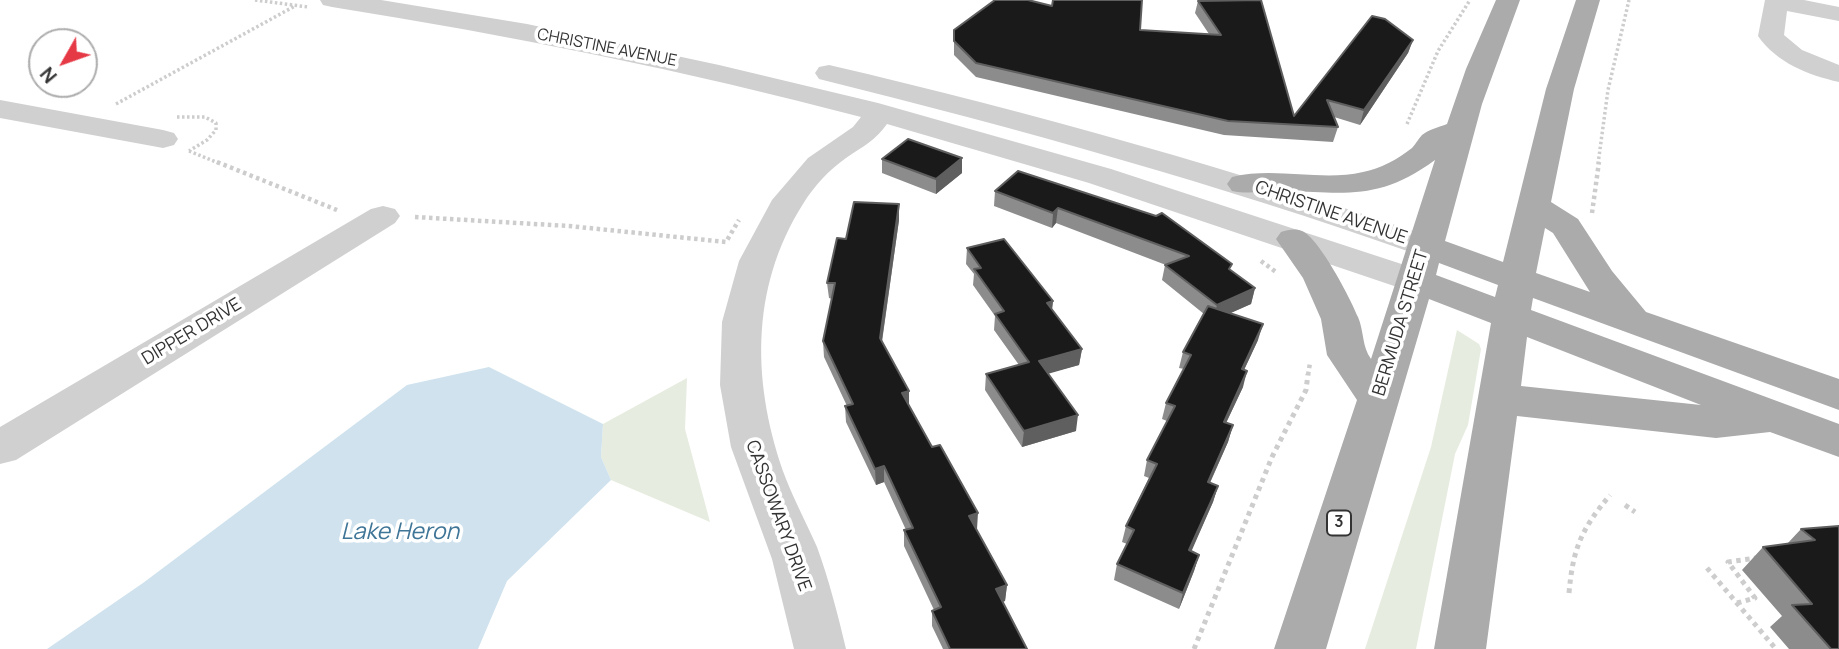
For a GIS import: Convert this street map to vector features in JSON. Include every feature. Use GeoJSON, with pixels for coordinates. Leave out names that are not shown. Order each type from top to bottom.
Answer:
{"type":"FeatureCollection","features":[{"type":"Feature","properties":{"kind":"main road","name":"BERMUDA STREET"},"geometry":{"type":"LineString","coordinates":[[1300,649],[1421,263],[1460,129],[1508,0]]}},
{"type":"Feature","properties":{"kind":"main road"},"geometry":{"type":"LineString","coordinates":[[1460,649],[1514,297],[1560,89],[1588,0]]}},
{"type":"Feature","properties":{"kind":"main road"},"geometry":{"type":"LineString","coordinates":[[1243,184],[1283,181],[1341,185],[1371,181],[1405,167],[1426,152],[1432,142],[1460,129]]}},
{"type":"Feature","properties":{"kind":"main road"},"geometry":{"type":"LineString","coordinates":[[1533,206],[1566,226],[1598,278],[1630,317]]}},
{"type":"Feature","properties":{"kind":"main road"},"geometry":{"type":"LineString","coordinates":[[1293,239],[1321,277],[1335,306],[1345,335],[1347,355],[1378,398]]}},
{"type":"Feature","properties":{"kind":"main road","name":"CHRISTINE AVENUE"},"geometry":{"type":"LineString","coordinates":[[1421,263],[1514,297],[1776,417],[1839,441]]}},
{"type":"Feature","properties":{"kind":"main road","name":"CHRISTINE AVENUE"},"geometry":{"type":"LineString","coordinates":[[1514,297],[1630,317],[1839,395]]}},
{"type":"Feature","properties":{"kind":"main road"},"geometry":{"type":"LineString","coordinates":[[1497,400],[1549,403],[1716,422],[1776,417]]}},
{"type":"Feature","properties":{"kind":"street","name":"CHRISTINE AVENUE"},"geometry":{"type":"LineString","coordinates":[[332,0],[442,16],[1064,131],[1243,184],[1421,263]]}},
{"type":"Feature","properties":{"kind":"street","name":"CHRISTINE AVENUE"},"geometry":{"type":"LineString","coordinates":[[459,0],[573,19],[740,53]]}},
{"type":"Feature","properties":{"kind":"street"},"geometry":{"type":"LineString","coordinates":[[1839,14],[1776,1],[1771,36],[1777,45],[1804,61],[1839,74]]}},
{"type":"Feature","properties":{"kind":"street"},"geometry":{"type":"LineString","coordinates":[[573,19],[555,26],[560,30],[605,40],[633,53]]}},
{"type":"Feature","properties":{"kind":"street","name":"CHRISTINE AVENUE"},"geometry":{"type":"LineString","coordinates":[[774,61],[846,90],[878,112],[1103,177],[1293,239],[1421,263]]}},
{"type":"Feature","properties":{"kind":"street","name":"CASSOWARY DRIVE"},"geometry":{"type":"LineString","coordinates":[[829,156],[842,121],[846,90]]}},
{"type":"Feature","properties":{"kind":"street"},"geometry":{"type":"LineString","coordinates":[[0,109],[163,139]]}},
{"type":"Feature","properties":{"kind":"street","name":"CASSOWARY DRIVE"},"geometry":{"type":"LineString","coordinates":[[820,649],[792,546],[763,479],[748,432],[740,387],[741,311],[749,277],[761,248],[793,192],[829,156],[864,135],[874,125],[878,112]]}},
{"type":"Feature","properties":{"kind":"street","name":"DIPPER DRIVE"},"geometry":{"type":"LineString","coordinates":[[0,448],[383,216]]}},
{"type":"Feature","properties":{"kind":"path"},"geometry":{"type":"LineString","coordinates":[[78,123],[296,5],[255,0]]}},
{"type":"Feature","properties":{"kind":"path"},"geometry":{"type":"LineString","coordinates":[[1403,134],[1438,51],[1470,0]]}},
{"type":"Feature","properties":{"kind":"path"},"geometry":{"type":"LineString","coordinates":[[1592,213],[1608,90],[1629,0]]}},
{"type":"Feature","properties":{"kind":"path"},"geometry":{"type":"LineString","coordinates":[[163,139],[348,214],[472,218],[726,242]]}},
{"type":"Feature","properties":{"kind":"path"},"geometry":{"type":"LineString","coordinates":[[1194,649],[1272,457],[1306,390],[1311,370],[1310,351]]}},
{"type":"Feature","properties":{"kind":"path"},"geometry":{"type":"LineString","coordinates":[[1569,593],[1572,551],[1580,531],[1610,495]]}},
{"type":"Feature","properties":{"kind":"path"},"geometry":{"type":"LineString","coordinates":[[1625,505],[1635,512]]}},
{"type":"Feature","properties":{"kind":"path"},"geometry":{"type":"LineString","coordinates":[[1737,603],[1755,598],[1728,562],[1762,557]]}},
{"type":"Feature","properties":{"kind":"path"},"geometry":{"type":"LineString","coordinates":[[1707,568],[1776,649]]}},
{"type":"Feature","properties":{"kind":"shaded area"},"geometry":{"type":"Polygon","coordinates":[[[1457,330],[1479,344],[1481,349],[1468,425],[1455,454],[1416,649],[1365,649],[1431,447],[1457,330]]]}},
{"type":"Feature","properties":{"kind":"shaded area"},"geometry":{"type":"Polygon","coordinates":[[[687,378],[685,429],[710,522],[611,480],[601,457],[603,424],[687,378]]]}},
{"type":"Feature","properties":{"kind":"water","name":"Lake Heron"},"geometry":{"type":"Polygon","coordinates":[[[489,367],[603,424],[601,457],[611,480],[507,581],[478,649],[47,649],[143,583],[407,385],[489,367]]]}},
{"type":"Feature","properties":{"kind":"building"},"geometry":{"type":"Polygon","coordinates":[[[995,0],[1028,0],[1052,6],[1053,0],[1142,0],[1140,30],[1221,35],[1198,1],[1261,0],[1294,116],[1372,16],[1385,19],[1413,40],[1364,110],[1327,100],[1338,127],[1228,121],[976,63],[954,41],[954,30],[995,0]]]}},
{"type":"Feature","properties":{"kind":"building"},"geometry":{"type":"Polygon","coordinates":[[[908,139],[962,158],[936,179],[882,159],[908,139]]]}},
{"type":"Feature","properties":{"kind":"building"},"geometry":{"type":"Polygon","coordinates":[[[1018,171],[1156,216],[1162,213],[1232,264],[1229,269],[1255,288],[1217,305],[1165,265],[1189,256],[1058,208],[1053,213],[995,191],[1018,171]]]}},
{"type":"Feature","properties":{"kind":"building"},"geometry":{"type":"Polygon","coordinates":[[[854,202],[899,204],[880,338],[909,391],[902,393],[932,447],[940,445],[978,513],[969,516],[1007,585],[996,589],[1027,649],[950,649],[932,611],[941,607],[904,530],[913,528],[884,466],[875,469],[845,406],[853,404],[823,341],[835,283],[827,283],[837,238],[846,239],[854,202]]]}},
{"type":"Feature","properties":{"kind":"building"},"geometry":{"type":"Polygon","coordinates":[[[1004,239],[1053,301],[1047,303],[1082,349],[1039,361],[1078,415],[1024,431],[986,374],[1029,362],[995,314],[1004,311],[974,269],[981,268],[967,248],[1004,239]]]}},
{"type":"Feature","properties":{"kind":"building"},"geometry":{"type":"Polygon","coordinates":[[[1208,306],[1263,324],[1242,369],[1247,371],[1224,422],[1233,425],[1208,482],[1218,486],[1189,550],[1199,555],[1183,593],[1117,564],[1134,530],[1126,526],[1157,464],[1147,460],[1175,406],[1166,403],[1191,355],[1183,352],[1208,306]]]}},
{"type":"Feature","properties":{"kind":"building"},"geometry":{"type":"Polygon","coordinates":[[[1839,526],[1839,649],[1831,649],[1792,605],[1812,604],[1763,547],[1815,540],[1801,529],[1839,526]]]}}]}
